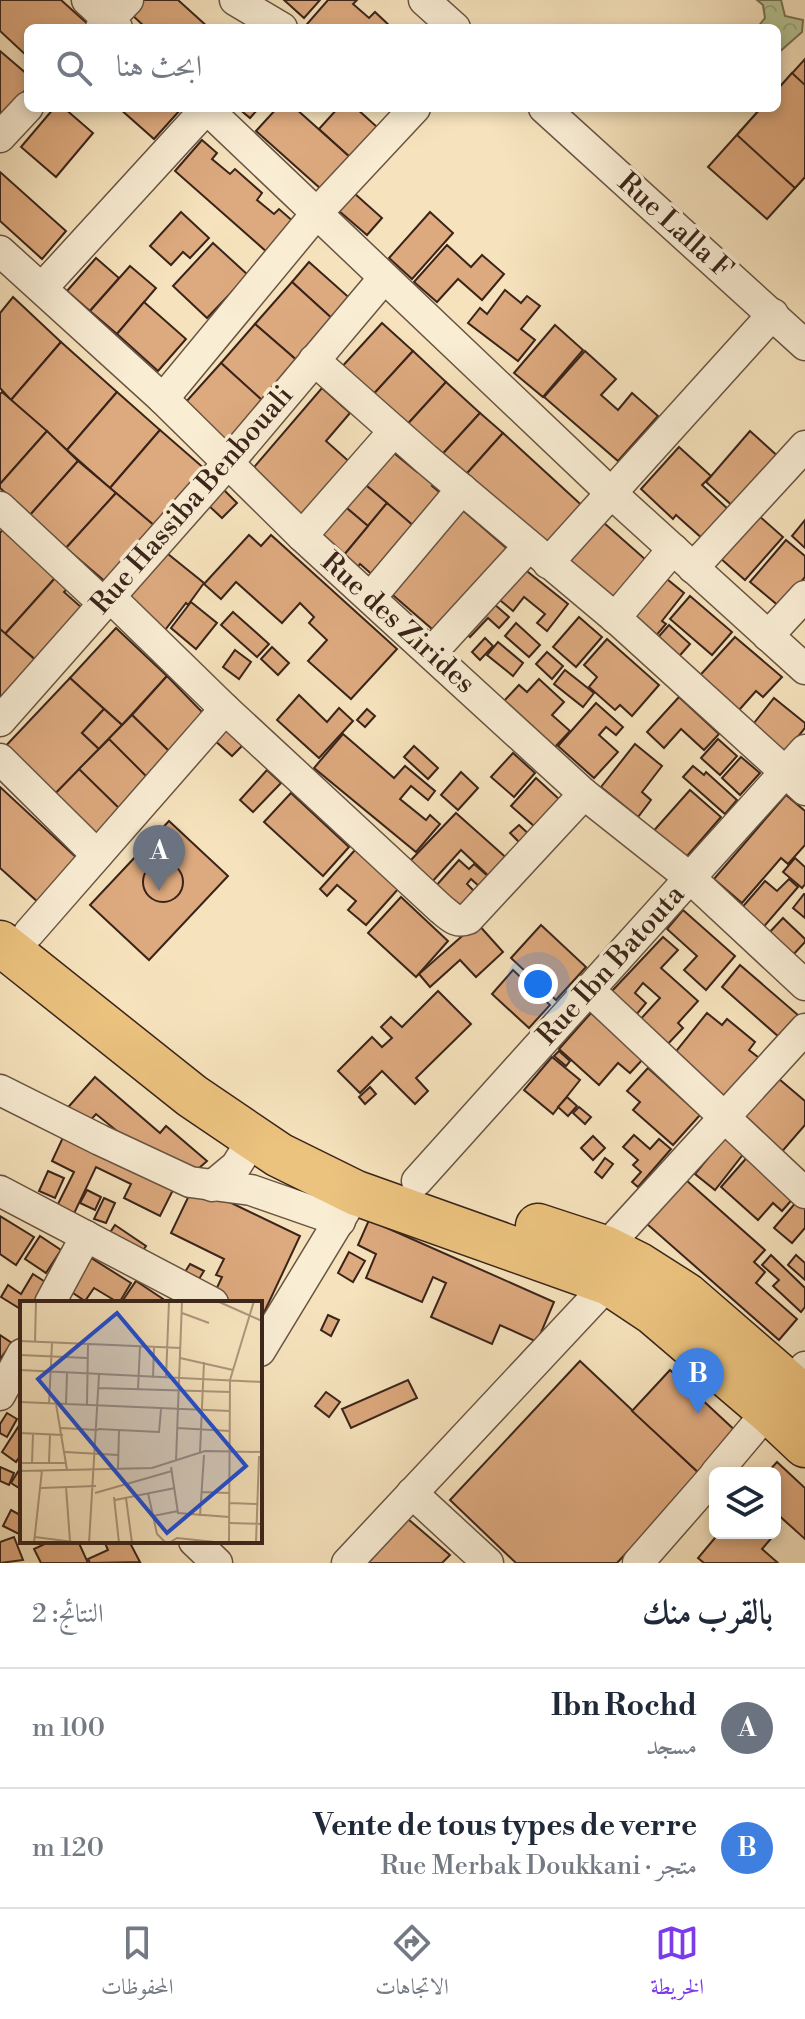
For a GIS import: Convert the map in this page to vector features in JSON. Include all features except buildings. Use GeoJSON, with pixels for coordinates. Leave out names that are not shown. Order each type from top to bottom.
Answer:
{"type":"FeatureCollection","features":[{"type":"Feature","properties":{"kind":"main road"},"geometry":{"type":"LineString","coordinates":[[10,929],[200,1087],[253,1139],[348,1207],[607,1266],[639,1265],[686,1295],[793,1390],[805,1445]]}},
{"type":"Feature","properties":{"kind":"main road"},"geometry":{"type":"LineString","coordinates":[[200,1087],[237,1102],[313,1145],[367,1167],[417,1181],[607,1266]]}},
{"type":"Feature","properties":{"kind":"street"},"geometry":{"type":"LineString","coordinates":[[235,0],[275,24]]}},
{"type":"Feature","properties":{"kind":"street"},"geometry":{"type":"LineString","coordinates":[[424,0],[451,24]]}},
{"type":"Feature","properties":{"kind":"street"},"geometry":{"type":"LineString","coordinates":[[0,137],[24,111]]}},
{"type":"Feature","properties":{"kind":"street"},"geometry":{"type":"LineString","coordinates":[[43,287],[202,112]]}},
{"type":"Feature","properties":{"kind":"street"},"geometry":{"type":"LineString","coordinates":[[210,112],[610,492],[805,669]]}},
{"type":"Feature","properties":{"kind":"street","name":"Rue Lalla F"},"geometry":{"type":"LineString","coordinates":[[548,112],[805,345]]}},
{"type":"Feature","properties":{"kind":"street"},"geometry":{"type":"LineString","coordinates":[[163,399],[398,113]]}},
{"type":"Feature","properties":{"kind":"street","name":"Rue des Zirides"},"geometry":{"type":"LineString","coordinates":[[0,251],[163,399],[302,536],[584,794],[690,878],[805,985]]}},
{"type":"Feature","properties":{"kind":"street","name":"Rue Hassiba Benbouali"},"geometry":{"type":"LineString","coordinates":[[0,721],[228,463],[384,278]]}},
{"type":"Feature","properties":{"kind":"street"},"geometry":{"type":"LineString","coordinates":[[432,652],[610,492],[773,314]]}},
{"type":"Feature","properties":{"kind":"street"},"geometry":{"type":"LineString","coordinates":[[314,360],[615,618],[795,781]]}},
{"type":"Feature","properties":{"kind":"street"},"geometry":{"type":"LineString","coordinates":[[302,536],[394,431]]}},
{"type":"Feature","properties":{"kind":"street"},"geometry":{"type":"LineString","coordinates":[[615,618],[805,446]]}},
{"type":"Feature","properties":{"kind":"street"},"geometry":{"type":"LineString","coordinates":[[371,597],[462,489]]}},
{"type":"Feature","properties":{"kind":"street"},"geometry":{"type":"LineString","coordinates":[[0,507],[106,600],[441,909],[462,922],[584,794]]}},
{"type":"Feature","properties":{"kind":"street"},"geometry":{"type":"LineString","coordinates":[[768,636],[805,596]]}},
{"type":"Feature","properties":{"kind":"street"},"geometry":{"type":"LineString","coordinates":[[10,929],[97,855],[225,709]]}},
{"type":"Feature","properties":{"kind":"street","name":"Rue Ibn Batouta"},"geometry":{"type":"LineString","coordinates":[[417,1181],[690,878],[795,781],[805,750]]}},
{"type":"Feature","properties":{"kind":"street"},"geometry":{"type":"LineString","coordinates":[[0,759],[97,855]]}},
{"type":"Feature","properties":{"kind":"street"},"geometry":{"type":"LineString","coordinates":[[589,990],[805,1193]]}},
{"type":"Feature","properties":{"kind":"street"},"geometry":{"type":"LineString","coordinates":[[347,1563],[412,1493],[607,1266],[724,1117],[805,1029]]}},
{"type":"Feature","properties":{"kind":"street"},"geometry":{"type":"LineString","coordinates":[[0,1090],[190,1182],[348,1207],[264,1338]]}},
{"type":"Feature","properties":{"kind":"street"},"geometry":{"type":"LineString","coordinates":[[212,1186],[236,1166],[253,1139]]}},
{"type":"Feature","properties":{"kind":"street"},"geometry":{"type":"LineString","coordinates":[[0,1191],[209,1301]]}},
{"type":"Feature","properties":{"kind":"street"},"geometry":{"type":"LineString","coordinates":[[51,1301],[86,1236]]}},
{"type":"Feature","properties":{"kind":"street"},"geometry":{"type":"LineString","coordinates":[[20,1358],[0,1396],[20,1407]]}},
{"type":"Feature","properties":{"kind":"street"},"geometry":{"type":"LineString","coordinates":[[722,1467],[793,1390]]}},
{"type":"Feature","properties":{"kind":"street"},"geometry":{"type":"LineString","coordinates":[[638,1563],[709,1482]]}},
{"type":"Feature","properties":{"kind":"street"},"geometry":{"type":"LineString","coordinates":[[412,1493],[488,1563]]}},
{"type":"Feature","properties":{"kind":"street"},"geometry":{"type":"LineString","coordinates":[[196,1543],[217,1563]]}},
{"type":"Feature","properties":{"kind":"green space"},"geometry":{"type":"Polygon","coordinates":[[[757,0],[781,0],[785,16],[803,20],[802,32],[781,50],[781,24],[760,24],[765,18],[763,5],[757,0]]]}},
{"type":"Feature","properties":{"kind":"place","name":"Ibn Rochd"},"geometry":{"type":"Point","coordinates":[159,891]}},
{"type":"Feature","properties":{"kind":"place","name":"Vente de tous types de verre"},"geometry":{"type":"Point","coordinates":[698,1414]}}]}
